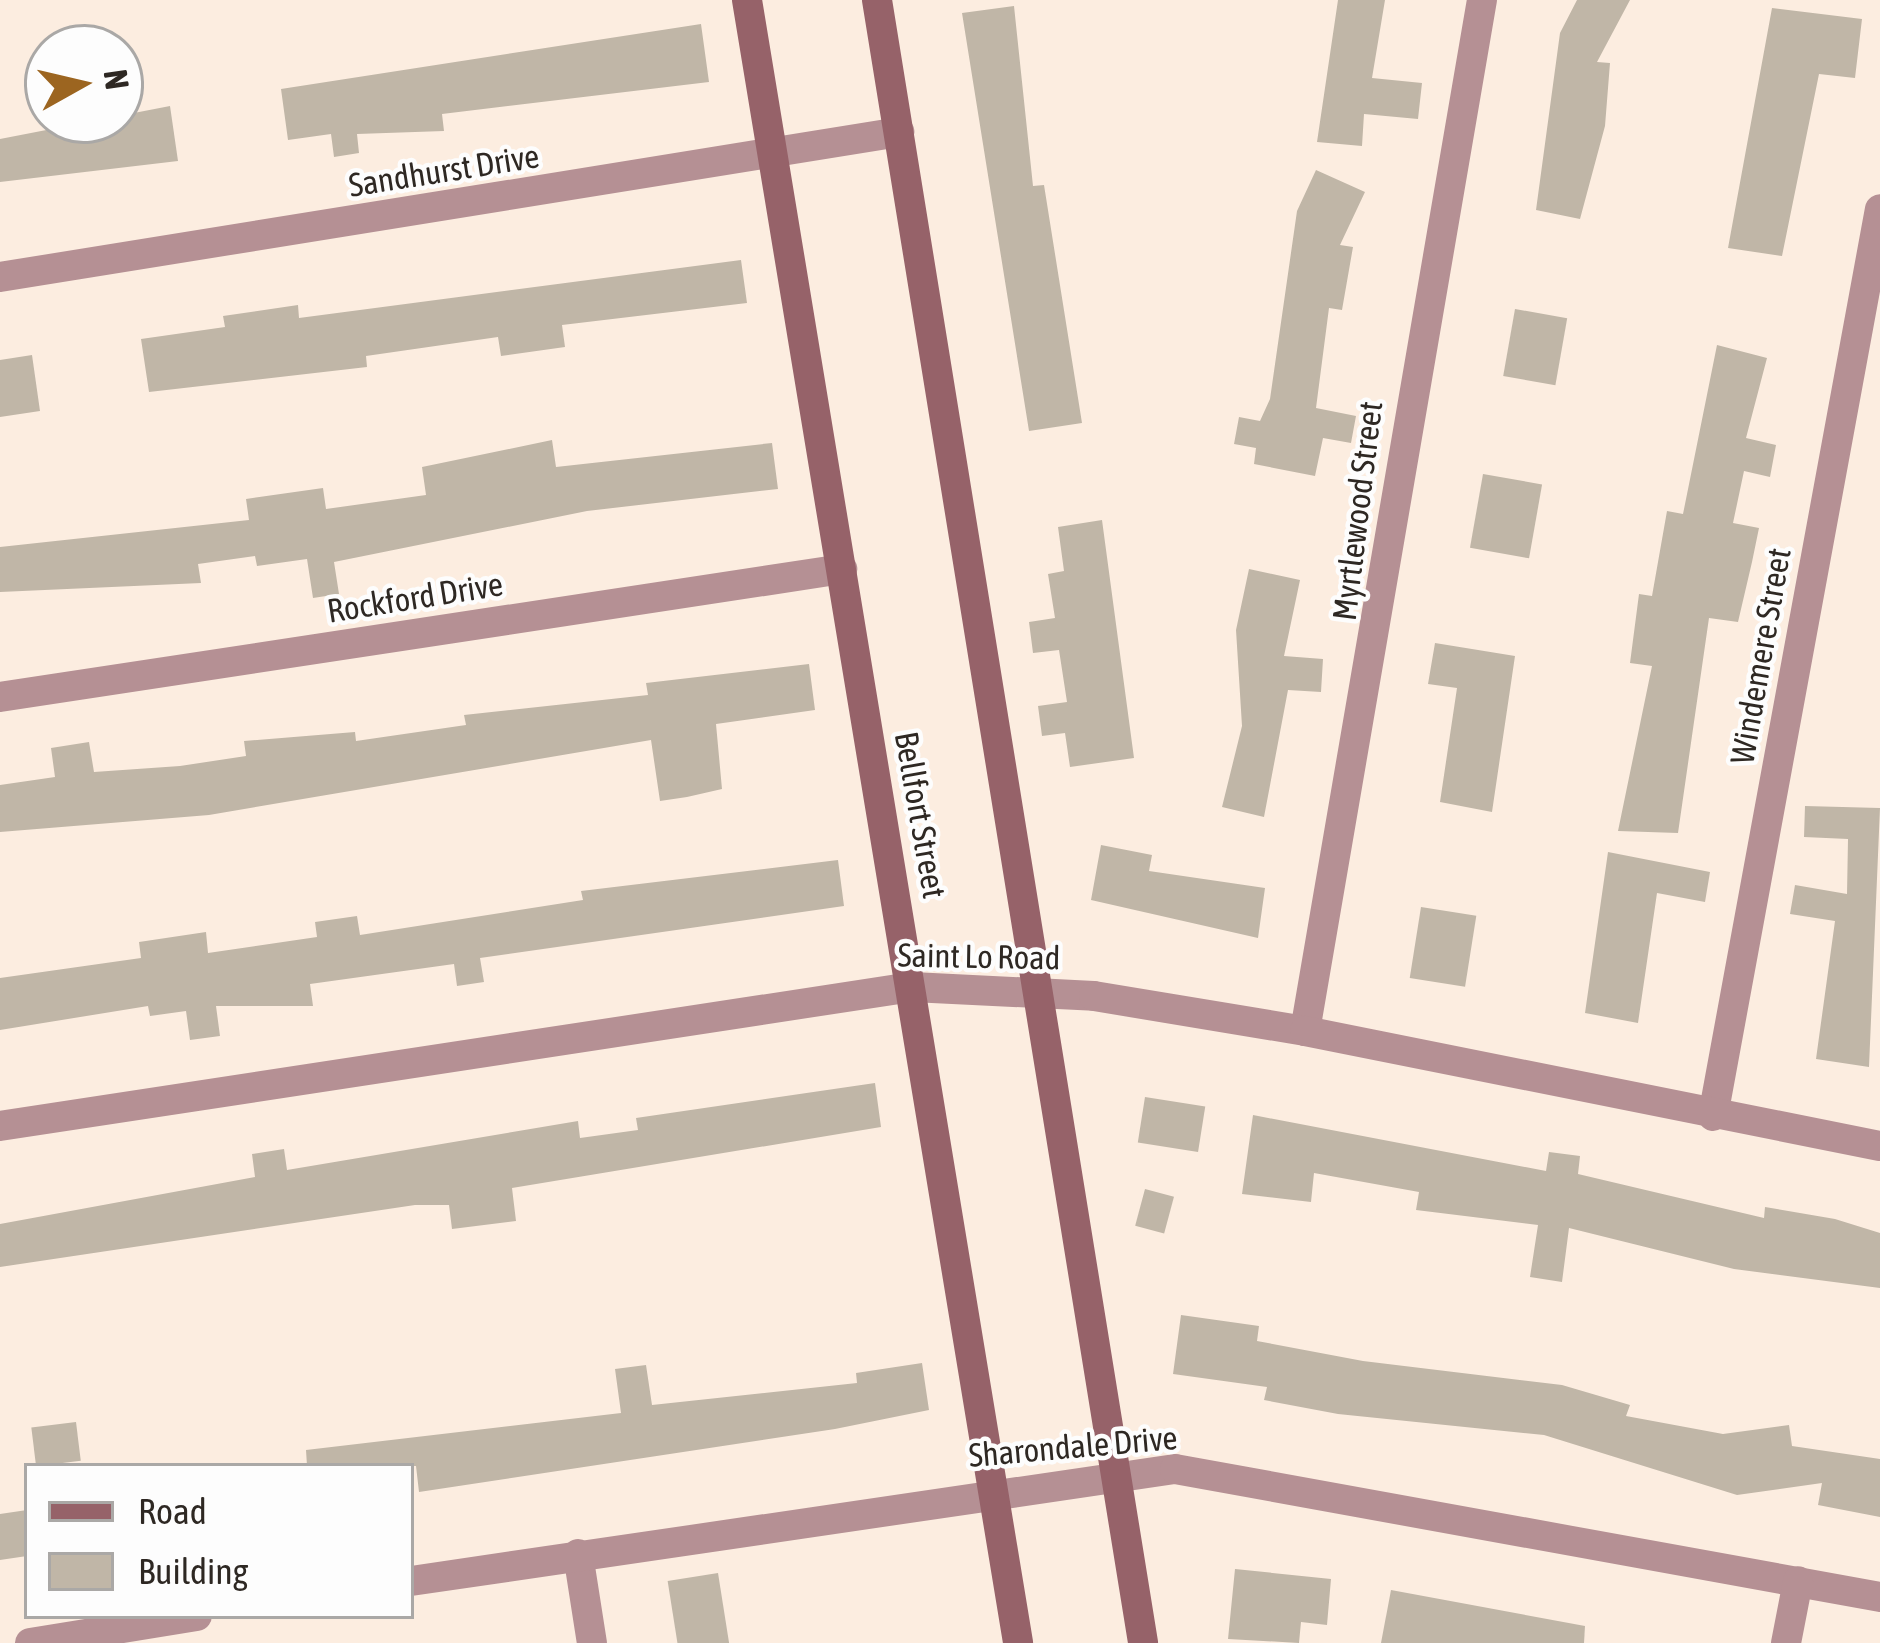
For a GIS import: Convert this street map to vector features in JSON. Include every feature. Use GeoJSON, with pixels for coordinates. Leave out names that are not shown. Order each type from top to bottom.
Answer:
{"type":"FeatureCollection","features":[{"type":"Feature","properties":{"kind":"main road","name":"Bellfort Street"},"geometry":{"type":"LineString","coordinates":[[747,0],[1018,1643]]}},
{"type":"Feature","properties":{"kind":"main road"},"geometry":{"type":"LineString","coordinates":[[877,0],[1143,1643]]}},
{"type":"Feature","properties":{"kind":"street","name":"Myrtlewood Street"},"geometry":{"type":"LineString","coordinates":[[1305,1031],[1482,0]]}},
{"type":"Feature","properties":{"kind":"street","name":"Sandhurst Drive"},"geometry":{"type":"LineString","coordinates":[[0,277],[773,156],[899,132]]}},
{"type":"Feature","properties":{"kind":"street","name":"Windemere Street"},"geometry":{"type":"LineString","coordinates":[[1713,1116],[1880,209]]}},
{"type":"Feature","properties":{"kind":"street","name":"Rockford Drive"},"geometry":{"type":"LineString","coordinates":[[0,697],[842,569]]}},
{"type":"Feature","properties":{"kind":"street","name":"Saint Lo Road"},"geometry":{"type":"LineString","coordinates":[[0,1126],[912,986],[1038,992],[1305,1031],[1880,1146]]}},
{"type":"Feature","properties":{"kind":"street","name":"Sharondale Drive"},"geometry":{"type":"LineString","coordinates":[[414,1581],[993,1487],[1174,1469],[1880,1597]]}},
{"type":"Feature","properties":{"kind":"street"},"geometry":{"type":"LineString","coordinates":[[578,1554],[592,1643]]}},
{"type":"Feature","properties":{"kind":"street"},"geometry":{"type":"LineString","coordinates":[[1786,1643],[1798,1581]]}},
{"type":"Feature","properties":{"kind":"street"},"geometry":{"type":"LineString","coordinates":[[30,1643],[162,1633],[191,1619]]}},
{"type":"Feature","properties":{"kind":"building"},"geometry":{"type":"Polygon","coordinates":[[[1338,0],[1385,0],[1372,78],[1422,83],[1418,119],[1364,114],[1362,146],[1317,142],[1338,0]]]}},
{"type":"Feature","properties":{"kind":"building"},"geometry":{"type":"Polygon","coordinates":[[[1577,0],[1630,0],[1597,62],[1610,63],[1605,126],[1580,219],[1536,210],[1560,33],[1577,0]]]}},
{"type":"Feature","properties":{"kind":"building"},"geometry":{"type":"Polygon","coordinates":[[[1014,6],[1033,186],[1044,185],[1082,423],[1029,431],[962,13],[1014,6]]]}},
{"type":"Feature","properties":{"kind":"building"},"geometry":{"type":"Polygon","coordinates":[[[1772,8],[1862,19],[1855,78],[1819,74],[1782,256],[1728,248],[1772,8]]]}},
{"type":"Feature","properties":{"kind":"building"},"geometry":{"type":"Polygon","coordinates":[[[701,24],[709,82],[442,114],[444,131],[357,134],[359,153],[334,157],[331,134],[288,140],[281,89],[701,24]]]}},
{"type":"Feature","properties":{"kind":"building"},"geometry":{"type":"Polygon","coordinates":[[[170,106],[178,161],[0,182],[0,139],[24,134],[24,144],[144,144],[144,111],[170,106]]]}},
{"type":"Feature","properties":{"kind":"building"},"geometry":{"type":"Polygon","coordinates":[[[1316,170],[1365,192],[1340,245],[1353,247],[1342,310],[1329,308],[1316,408],[1356,416],[1351,443],[1323,438],[1315,476],[1254,464],[1256,448],[1234,444],[1239,417],[1260,421],[1270,399],[1297,211],[1316,170]]]}},
{"type":"Feature","properties":{"kind":"building"},"geometry":{"type":"Polygon","coordinates":[[[741,260],[747,303],[562,325],[565,347],[501,356],[498,337],[366,356],[367,367],[149,392],[141,339],[225,327],[223,316],[298,305],[299,318],[741,260]]]}},
{"type":"Feature","properties":{"kind":"building"},"geometry":{"type":"Polygon","coordinates":[[[1515,309],[1567,318],[1555,385],[1503,376],[1515,309]]]}},
{"type":"Feature","properties":{"kind":"building"},"geometry":{"type":"Polygon","coordinates":[[[1717,345],[1767,358],[1746,438],[1776,445],[1770,477],[1744,471],[1733,523],[1759,528],[1738,622],[1709,618],[1678,833],[1618,831],[1652,666],[1630,663],[1639,594],[1652,596],[1667,511],[1683,514],[1717,345]]]}},
{"type":"Feature","properties":{"kind":"building"},"geometry":{"type":"Polygon","coordinates":[[[32,355],[40,411],[0,417],[0,360],[32,355]]]}},
{"type":"Feature","properties":{"kind":"building"},"geometry":{"type":"Polygon","coordinates":[[[552,440],[556,467],[772,443],[778,489],[587,511],[334,562],[339,594],[313,598],[307,559],[257,566],[255,556],[198,564],[201,583],[0,592],[0,547],[249,520],[246,499],[323,488],[326,509],[426,495],[422,467],[552,440]]]}},
{"type":"Feature","properties":{"kind":"building"},"geometry":{"type":"Polygon","coordinates":[[[1483,474],[1542,484],[1529,558],[1470,548],[1483,474]]]}},
{"type":"Feature","properties":{"kind":"building"},"geometry":{"type":"Polygon","coordinates":[[[1102,520],[1134,758],[1070,767],[1065,733],[1042,736],[1038,706],[1067,702],[1059,650],[1033,653],[1029,622],[1055,618],[1048,574],[1064,571],[1058,527],[1102,520]]]}},
{"type":"Feature","properties":{"kind":"building"},"geometry":{"type":"Polygon","coordinates":[[[1249,569],[1300,580],[1284,656],[1323,659],[1321,692],[1288,690],[1264,817],[1222,807],[1242,726],[1236,630],[1249,569]]]}},
{"type":"Feature","properties":{"kind":"building"},"geometry":{"type":"Polygon","coordinates":[[[1435,643],[1515,656],[1492,812],[1440,802],[1457,688],[1428,684],[1435,643]]]}},
{"type":"Feature","properties":{"kind":"building"},"geometry":{"type":"Polygon","coordinates":[[[809,664],[815,710],[716,724],[722,789],[687,797],[660,801],[651,740],[209,815],[0,832],[0,785],[55,777],[51,748],[89,742],[94,772],[180,766],[246,756],[244,741],[355,732],[356,741],[466,725],[464,715],[648,695],[646,683],[809,664]]]}},
{"type":"Feature","properties":{"kind":"building"},"geometry":{"type":"Polygon","coordinates":[[[1805,806],[1880,808],[1869,1067],[1816,1059],[1835,921],[1790,914],[1795,885],[1847,894],[1848,839],[1804,837],[1805,806]]]}},
{"type":"Feature","properties":{"kind":"building"},"geometry":{"type":"Polygon","coordinates":[[[1101,845],[1152,855],[1149,871],[1265,888],[1258,938],[1091,900],[1101,845]]]}},
{"type":"Feature","properties":{"kind":"building"},"geometry":{"type":"Polygon","coordinates":[[[1608,852],[1710,872],[1705,902],[1657,893],[1638,1023],[1585,1013],[1608,852]]]}},
{"type":"Feature","properties":{"kind":"building"},"geometry":{"type":"Polygon","coordinates":[[[838,860],[844,906],[480,958],[484,982],[457,986],[454,964],[310,984],[313,1006],[216,1006],[220,1036],[190,1040],[186,1011],[150,1016],[148,1006],[0,1030],[0,978],[141,958],[139,942],[206,932],[208,953],[317,937],[315,922],[357,916],[360,935],[583,900],[581,891],[838,860]]]}},
{"type":"Feature","properties":{"kind":"building"},"geometry":{"type":"Polygon","coordinates":[[[1421,907],[1476,916],[1465,987],[1410,978],[1421,907]]]}},
{"type":"Feature","properties":{"kind":"building"},"geometry":{"type":"Polygon","coordinates":[[[875,1083],[881,1127],[512,1188],[516,1221],[452,1229],[449,1205],[415,1205],[0,1267],[0,1224],[255,1177],[252,1154],[284,1149],[287,1170],[578,1121],[580,1138],[638,1130],[636,1118],[875,1083]]]}},
{"type":"Feature","properties":{"kind":"building"},"geometry":{"type":"Polygon","coordinates":[[[1145,1097],[1205,1107],[1198,1152],[1138,1142],[1145,1097]]]}},
{"type":"Feature","properties":{"kind":"building"},"geometry":{"type":"Polygon","coordinates":[[[1253,1115],[1546,1171],[1549,1152],[1580,1156],[1578,1174],[1764,1218],[1765,1207],[1835,1219],[1880,1233],[1880,1288],[1734,1269],[1569,1228],[1562,1282],[1530,1277],[1538,1225],[1416,1210],[1419,1192],[1314,1173],[1311,1202],[1242,1194],[1253,1115]]]}},
{"type":"Feature","properties":{"kind":"building"},"geometry":{"type":"Polygon","coordinates":[[[1145,1189],[1174,1197],[1164,1233],[1135,1226],[1145,1189]]]}},
{"type":"Feature","properties":{"kind":"building"},"geometry":{"type":"Polygon","coordinates":[[[1181,1315],[1259,1326],[1257,1341],[1363,1361],[1562,1385],[1630,1405],[1626,1416],[1723,1434],[1789,1425],[1792,1446],[1880,1459],[1880,1517],[1818,1505],[1822,1483],[1737,1495],[1544,1435],[1338,1414],[1264,1400],[1267,1387],[1173,1374],[1181,1315]]]}},
{"type":"Feature","properties":{"kind":"building"},"geometry":{"type":"Polygon","coordinates":[[[922,1363],[929,1410],[835,1429],[419,1492],[414,1463],[307,1463],[306,1450],[621,1413],[615,1369],[646,1365],[652,1405],[857,1383],[856,1373],[922,1363]]]}},
{"type":"Feature","properties":{"kind":"building"},"geometry":{"type":"Polygon","coordinates":[[[76,1422],[81,1461],[36,1463],[31,1427],[76,1422]]]}},
{"type":"Feature","properties":{"kind":"building"},"geometry":{"type":"Polygon","coordinates":[[[24,1510],[24,1556],[0,1560],[0,1514],[24,1510]]]}},
{"type":"Feature","properties":{"kind":"building"},"geometry":{"type":"Polygon","coordinates":[[[1235,1569],[1331,1579],[1327,1625],[1301,1622],[1299,1643],[1228,1639],[1235,1569]]]}},
{"type":"Feature","properties":{"kind":"building"},"geometry":{"type":"Polygon","coordinates":[[[718,1573],[729,1643],[677,1643],[668,1581],[718,1573]]]}},
{"type":"Feature","properties":{"kind":"building"},"geometry":{"type":"Polygon","coordinates":[[[1391,1590],[1585,1626],[1584,1643],[1381,1643],[1391,1590]]]}}]}
